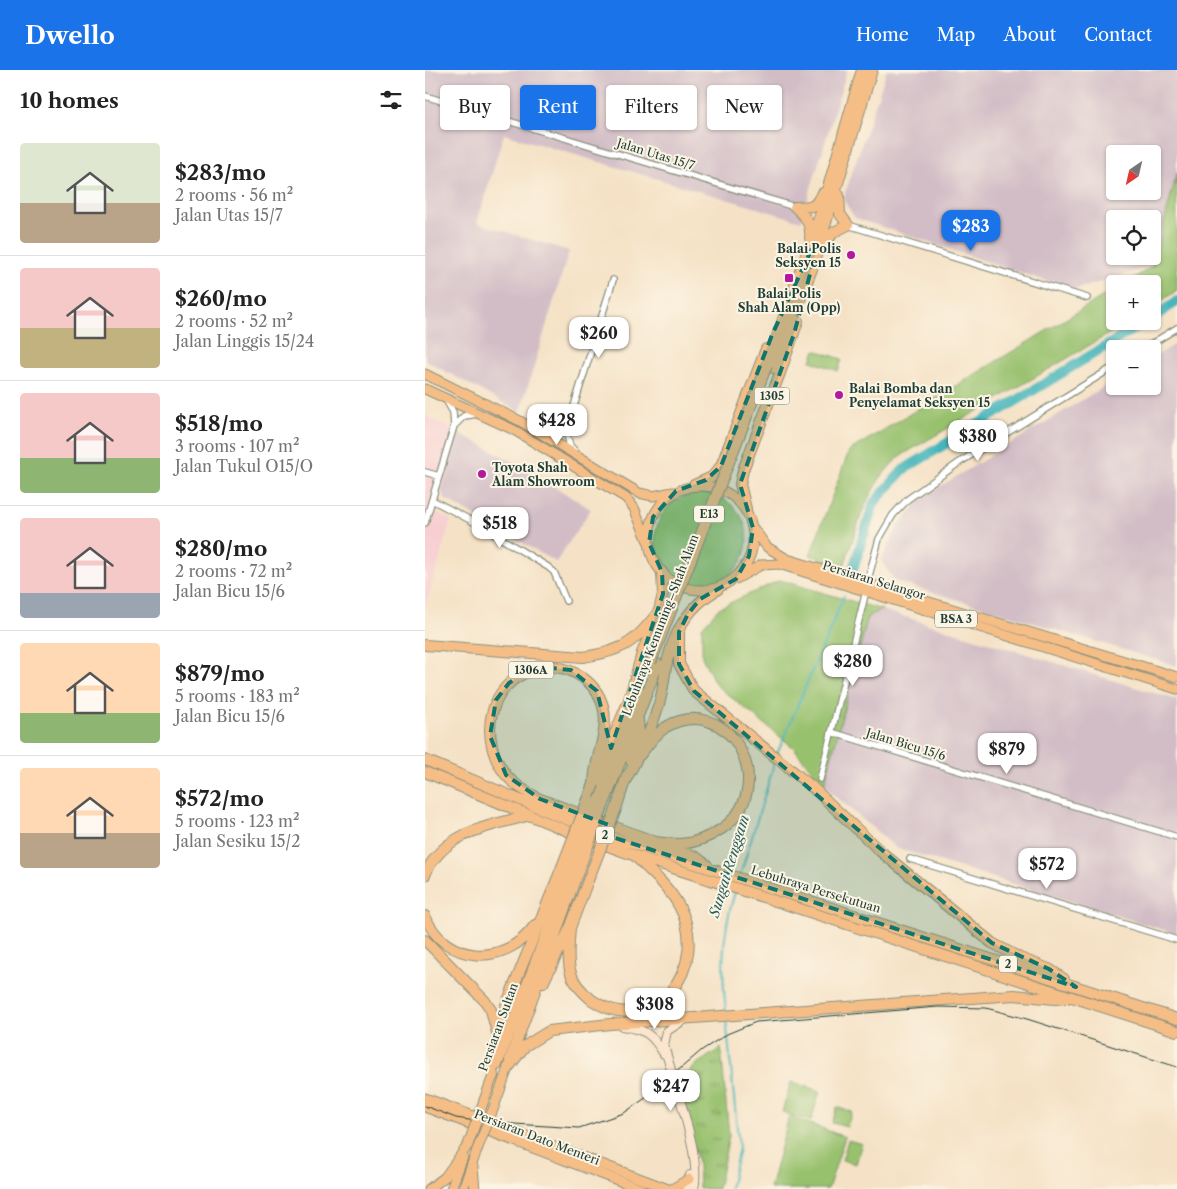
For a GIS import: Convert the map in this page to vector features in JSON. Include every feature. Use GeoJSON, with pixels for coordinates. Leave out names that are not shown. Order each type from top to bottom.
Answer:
{"type":"FeatureCollection","features":[{"type":"Feature","properties":{"kind":"highway","name":"Lebuhraya Kemuning–Shah Alam"},"geometry":{"type":"LineString","coordinates":[[568,875],[638,716],[655,663],[770,367],[808,281],[836,178],[862,70]]}},
{"type":"Feature","properties":{"kind":"highway","name":"Lebuhraya Kemuning–Shah Alam"},"geometry":{"type":"LineString","coordinates":[[770,367],[808,247],[836,178],[873,70]]}},
{"type":"Feature","properties":{"kind":"highway"},"geometry":{"type":"LineString","coordinates":[[795,207],[814,206],[836,178]]}},
{"type":"Feature","properties":{"kind":"highway"},"geometry":{"type":"LineString","coordinates":[[816,256],[834,232],[848,225],[840,214],[836,178]]}},
{"type":"Feature","properties":{"kind":"highway"},"geometry":{"type":"LineString","coordinates":[[795,207],[807,220],[811,230],[808,247]]}},
{"type":"Feature","properties":{"kind":"highway","name":"1305"},"geometry":{"type":"LineString","coordinates":[[746,509],[740,484],[743,470],[794,334],[808,281]]}},
{"type":"Feature","properties":{"kind":"highway"},"geometry":{"type":"LineString","coordinates":[[695,485],[712,477],[721,466],[772,335],[796,283]]}},
{"type":"Feature","properties":{"kind":"highway"},"geometry":{"type":"LineString","coordinates":[[425,916],[439,939],[453,948],[471,954],[483,955],[505,950],[520,941],[531,930],[568,875],[594,784],[629,700],[642,653],[659,610],[663,594],[662,572]]}},
{"type":"Feature","properties":{"kind":"highway"},"geometry":{"type":"LineString","coordinates":[[625,781],[640,755],[660,701],[667,659],[679,632],[688,614],[700,599],[718,589]]}},
{"type":"Feature","properties":{"kind":"highway"},"geometry":{"type":"LineString","coordinates":[[425,645],[583,657],[606,654],[618,650],[637,637],[659,610]]}},
{"type":"Feature","properties":{"kind":"highway"},"geometry":{"type":"LineString","coordinates":[[679,632],[679,664],[694,691],[766,749],[880,851],[992,943],[1020,958],[1049,970],[1076,987]]}},
{"type":"Feature","properties":{"kind":"highway","name":"Lebuhraya Kemuning–Shah Alam"},"geometry":{"type":"LineString","coordinates":[[600,803],[645,680],[655,663]]}},
{"type":"Feature","properties":{"kind":"highway","name":"1306A"},"geometry":{"type":"LineString","coordinates":[[540,799],[524,790],[506,774],[498,760],[490,736],[490,717],[496,700],[502,691],[517,677],[542,667],[558,667],[571,670],[585,679],[600,698],[605,719],[603,736],[594,768],[594,784]]}},
{"type":"Feature","properties":{"kind":"highway"},"geometry":{"type":"LineString","coordinates":[[629,700],[645,680]]}},
{"type":"Feature","properties":{"kind":"highway"},"geometry":{"type":"LineString","coordinates":[[526,1014],[538,995],[570,928],[616,809],[639,734],[638,716]]}},
{"type":"Feature","properties":{"kind":"highway"},"geometry":{"type":"LineString","coordinates":[[640,755],[665,728],[682,720],[696,719],[710,722],[730,734],[744,754],[747,766],[748,790],[744,802],[729,823],[708,837],[697,841],[680,844],[654,842]]}},
{"type":"Feature","properties":{"kind":"highway","name":"Lebuhraya Persekutuan"},"geometry":{"type":"LineString","coordinates":[[425,760],[497,792],[599,832],[730,876],[1177,1019]]}},
{"type":"Feature","properties":{"kind":"highway","name":"Lebuhraya Persekutuan"},"geometry":{"type":"LineString","coordinates":[[425,772],[530,816],[636,856],[1177,1031]]}},
{"type":"Feature","properties":{"kind":"highway"},"geometry":{"type":"LineString","coordinates":[[497,792],[521,792],[696,857],[715,871]]}},
{"type":"Feature","properties":{"kind":"highway"},"geometry":{"type":"LineString","coordinates":[[425,875],[432,860],[446,844],[466,833],[530,816]]}},
{"type":"Feature","properties":{"kind":"highway"},"geometry":{"type":"LineString","coordinates":[[570,928],[568,956],[570,971],[577,986],[594,1001],[611,1009],[631,1011],[650,1007],[669,995],[684,972],[688,958],[690,943],[687,925],[680,907],[669,891],[636,856]]}},
{"type":"Feature","properties":{"kind":"highway","name":"Persiaran Sultan"},"geometry":{"type":"LineString","coordinates":[[508,1068],[568,875]]}},
{"type":"Feature","properties":{"kind":"highway","name":"Persiaran Sultan"},"geometry":{"type":"LineString","coordinates":[[493,1076],[568,875]]}},
{"type":"Feature","properties":{"kind":"highway"},"geometry":{"type":"LineString","coordinates":[[493,1076],[492,1067],[497,1034],[509,998],[545,909]]}},
{"type":"Feature","properties":{"kind":"highway"},"geometry":{"type":"LineString","coordinates":[[425,940],[485,1000],[491,1010],[497,1034]]}},
{"type":"Feature","properties":{"kind":"highway"},"geometry":{"type":"LineString","coordinates":[[508,1068],[525,1046],[549,1031],[610,1024],[1014,995],[1055,999],[1071,997]]}},
{"type":"Feature","properties":{"kind":"main road"},"geometry":{"type":"LineString","coordinates":[[425,374],[542,434],[639,493],[653,496],[695,485],[715,487],[727,492],[735,497],[746,509],[753,528],[749,556],[736,579],[718,589],[697,591],[678,585],[662,572],[653,558],[649,543],[634,508],[626,498],[535,442],[425,389]]}},
{"type":"Feature","properties":{"kind":"main road"},"geometry":{"type":"LineString","coordinates":[[649,543],[653,517],[663,502],[676,491]]}},
{"type":"Feature","properties":{"kind":"main road","name":"Persiaran Selangor"},"geometry":{"type":"LineString","coordinates":[[753,528],[767,547],[787,559],[866,587],[1177,689]]}},
{"type":"Feature","properties":{"kind":"main road","name":"Persiaran Selangor"},"geometry":{"type":"LineString","coordinates":[[736,579],[761,565],[772,563],[866,587],[1177,677]]}},
{"type":"Feature","properties":{"kind":"main road"},"geometry":{"type":"LineString","coordinates":[[686,1019],[671,1027],[664,1037],[667,1060],[691,1142],[695,1174],[694,1189]]}},
{"type":"Feature","properties":{"kind":"main road"},"geometry":{"type":"LineString","coordinates":[[610,1024],[642,1030],[651,1035],[667,1060]]}},
{"type":"Feature","properties":{"kind":"main road","name":"Persiaran Sultan"},"geometry":{"type":"LineString","coordinates":[[463,1189],[508,1068]]}},
{"type":"Feature","properties":{"kind":"main road","name":"Persiaran Sultan"},"geometry":{"type":"LineString","coordinates":[[451,1189],[493,1076]]}},
{"type":"Feature","properties":{"kind":"main road","name":"Persiaran Dato Menteri"},"geometry":{"type":"LineString","coordinates":[[425,1098],[668,1189]]}},
{"type":"Feature","properties":{"kind":"main road","name":"Persiaran Dato Menteri"},"geometry":{"type":"LineString","coordinates":[[425,1107],[641,1189]]}},
{"type":"Feature","properties":{"kind":"main road"},"geometry":{"type":"LineString","coordinates":[[429,1189],[445,1177],[468,1145]]}},
{"type":"Feature","properties":{"kind":"main road"},"geometry":{"type":"LineString","coordinates":[[686,1189],[693,1161]]}},
{"type":"Feature","properties":{"kind":"main road"},"geometry":{"type":"LineString","coordinates":[[473,1162],[475,1189]]}},
{"type":"Feature","properties":{"kind":"main road"},"geometry":{"type":"LineString","coordinates":[[672,1189],[689,1179]]}},
{"type":"Feature","properties":{"kind":"street","name":"Jalan Utas 15/7"},"geometry":{"type":"LineString","coordinates":[[425,96],[795,207]]}},
{"type":"Feature","properties":{"kind":"street"},"geometry":{"type":"LineString","coordinates":[[848,225],[1087,298]]}},
{"type":"Feature","properties":{"kind":"street"},"geometry":{"type":"LineString","coordinates":[[578,456],[570,446],[566,432],[613,280]]}},
{"type":"Feature","properties":{"kind":"street"},"geometry":{"type":"LineString","coordinates":[[1158,340],[1177,328]]}},
{"type":"Feature","properties":{"kind":"street"},"geometry":{"type":"LineString","coordinates":[[820,779],[879,539],[893,515],[908,499],[959,462],[1106,372]]}},
{"type":"Feature","properties":{"kind":"street"},"geometry":{"type":"LineString","coordinates":[[425,523],[454,426],[453,412],[446,400]]}},
{"type":"Feature","properties":{"kind":"street"},"geometry":{"type":"LineString","coordinates":[[454,426],[464,416],[478,414]]}},
{"type":"Feature","properties":{"kind":"street"},"geometry":{"type":"LineString","coordinates":[[542,434],[556,435],[566,432]]}},
{"type":"Feature","properties":{"kind":"street"},"geometry":{"type":"LineString","coordinates":[[425,472],[439,476]]}},
{"type":"Feature","properties":{"kind":"street"},"geometry":{"type":"LineString","coordinates":[[432,500],[474,522],[548,567],[554,572],[567,601]]}},
{"type":"Feature","properties":{"kind":"street","name":"Jalan Bicu 15/6"},"geometry":{"type":"LineString","coordinates":[[831,732],[1177,837]]}},
{"type":"Feature","properties":{"kind":"street"},"geometry":{"type":"LineString","coordinates":[[911,859],[1177,940]]}},
{"type":"Feature","properties":{"kind":"highlighted area"},"geometry":{"type":"Polygon","coordinates":[[[813,246],[817,248],[794,334],[740,484],[753,528],[749,556],[736,579],[700,599],[688,614],[679,632],[679,664],[694,691],[992,943],[1049,969],[1076,987],[606,835],[609,825],[540,799],[506,775],[490,736],[496,700],[509,683],[525,672],[542,667],[571,670],[597,691],[611,748],[663,594],[662,572],[649,543],[653,517],[676,491],[706,480],[721,466],[772,335],[813,246]]]}},
{"type":"Feature","properties":{"kind":"shaded area"},"geometry":{"type":"Polygon","coordinates":[[[425,70],[847,70],[801,221],[504,134],[477,223],[569,251],[520,412],[425,360],[425,70]]]}},
{"type":"Feature","properties":{"kind":"shaded area"},"geometry":{"type":"Polygon","coordinates":[[[887,70],[1177,70],[1177,173],[1161,235],[1161,210],[1106,210],[1106,265],[1153,266],[1123,275],[1106,275],[1106,280],[1073,290],[855,218],[843,199],[887,70]]]}},
{"type":"Feature","properties":{"kind":"shaded area"},"geometry":{"type":"Polygon","coordinates":[[[1177,343],[1177,666],[895,581],[881,561],[898,526],[923,497],[1106,385],[1106,395],[1161,395],[1161,353],[1177,343]]]}},
{"type":"Feature","properties":{"kind":"shaded area"},"geometry":{"type":"Polygon","coordinates":[[[425,415],[459,433],[436,512],[451,520],[425,608],[425,415]]]}},
{"type":"Feature","properties":{"kind":"shaded area"},"geometry":{"type":"Polygon","coordinates":[[[459,433],[517,464],[591,509],[556,562],[445,499],[442,491],[459,433]]]}},
{"type":"Feature","properties":{"kind":"shaded area"},"geometry":{"type":"Polygon","coordinates":[[[882,610],[1177,700],[1177,934],[896,848],[824,786],[868,615],[882,610]]]}},
{"type":"Feature","properties":{"kind":"green space"},"geometry":{"type":"Polygon","coordinates":[[[1177,173],[1177,290],[1161,301],[1161,275],[1138,275],[1153,265],[1161,265],[1161,235],[1177,173]]]}},
{"type":"Feature","properties":{"kind":"green space"},"geometry":{"type":"Polygon","coordinates":[[[1106,294],[1106,330],[1116,330],[902,455],[890,466],[880,478],[865,506],[844,566],[810,555],[849,451],[1106,294]]]}},
{"type":"Feature","properties":{"kind":"green space"},"geometry":{"type":"Polygon","coordinates":[[[815,350],[842,359],[838,371],[811,361],[815,350]]]}},
{"type":"Feature","properties":{"kind":"green space"},"geometry":{"type":"Polygon","coordinates":[[[701,493],[718,497],[733,507],[743,522],[747,539],[743,556],[733,571],[718,581],[701,585],[684,581],[669,571],[659,556],[655,539],[659,522],[669,507],[684,497],[701,493]]]}},
{"type":"Feature","properties":{"kind":"green space"},"geometry":{"type":"Polygon","coordinates":[[[780,580],[882,610],[868,616],[824,786],[794,748],[716,685],[702,657],[702,627],[719,608],[780,580]]]}},
{"type":"Feature","properties":{"kind":"green space"},"geometry":{"type":"Polygon","coordinates":[[[721,1048],[729,1136],[718,1189],[699,1189],[698,1162],[678,1083],[698,1063],[721,1048]]]}},
{"type":"Feature","properties":{"kind":"green space"},"geometry":{"type":"Polygon","coordinates":[[[791,1082],[820,1091],[811,1121],[782,1112],[791,1082]]]}},
{"type":"Feature","properties":{"kind":"green space"},"geometry":{"type":"Polygon","coordinates":[[[837,1107],[852,1112],[847,1127],[832,1123],[837,1107]]]}},
{"type":"Feature","properties":{"kind":"green space"},"geometry":{"type":"Polygon","coordinates":[[[789,1116],[845,1137],[828,1189],[770,1189],[789,1116]]]}},
{"type":"Feature","properties":{"kind":"green space"},"geometry":{"type":"Polygon","coordinates":[[[848,1140],[862,1144],[856,1164],[842,1160],[848,1140]]]}},
{"type":"Feature","properties":{"kind":"waterway","name":"Sungai Renggam"},"geometry":{"type":"LineString","coordinates":[[1161,312],[1177,301]]}},
{"type":"Feature","properties":{"kind":"waterway","name":"Sungai Renggam"},"geometry":{"type":"LineString","coordinates":[[853,569],[874,503],[903,470],[1132,330]]}},
{"type":"Feature","properties":{"kind":"waterway","name":"Sungai Renggam"},"geometry":{"type":"LineString","coordinates":[[777,754],[844,596]]}},
{"type":"Feature","properties":{"kind":"waterway","name":"Sungai Renggam"},"geometry":{"type":"LineString","coordinates":[[740,876],[775,761]]}},
{"type":"Feature","properties":{"kind":"waterway","name":"Sungai Renggam"},"geometry":{"type":"LineString","coordinates":[[726,1011],[723,980],[725,936],[735,892]]}},
{"type":"Feature","properties":{"kind":"waterway","name":"Sungai Renggam"},"geometry":{"type":"LineString","coordinates":[[726,1018],[739,1148],[730,1189]]}},
{"type":"Feature","properties":{"kind":"tram line"},"geometry":{"type":"LineString","coordinates":[[425,1106],[456,1118],[482,1122],[579,1128],[624,1113],[647,1097],[702,1050],[727,1034],[756,1022],[938,1007],[986,1008],[1027,1019],[1177,1067]]}},
{"type":"Feature","properties":{"kind":"place","name":"Balai Polis Seksyen 15"},"geometry":{"type":"Point","coordinates":[851,255]}},
{"type":"Feature","properties":{"kind":"place","name":"Balai Polis Shah Alam (Opp)"},"geometry":{"type":"Point","coordinates":[789,278]}},
{"type":"Feature","properties":{"kind":"place","name":"Balai Bomba dan Penyelamat Seksyen 15"},"geometry":{"type":"Point","coordinates":[839,395]}},
{"type":"Feature","properties":{"kind":"place","name":"Toyota Shah Alam Showroom"},"geometry":{"type":"Point","coordinates":[482,474]}}]}
